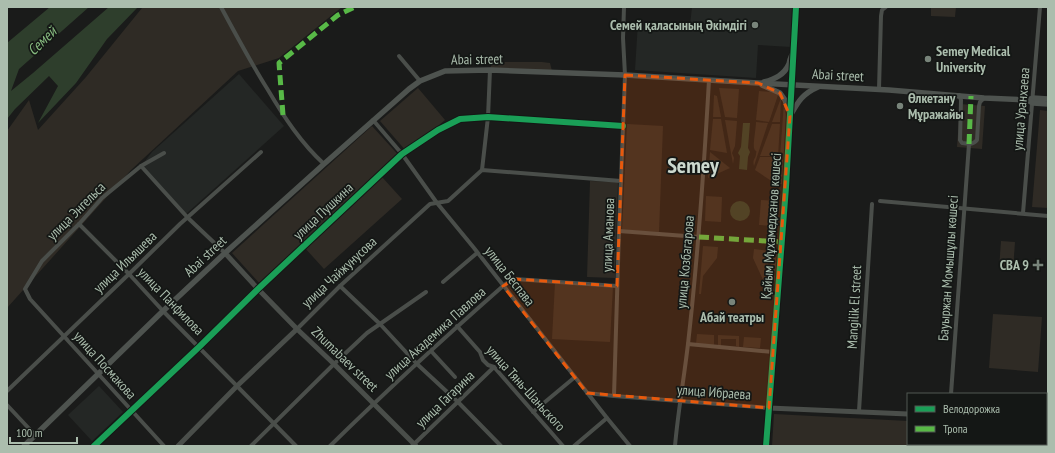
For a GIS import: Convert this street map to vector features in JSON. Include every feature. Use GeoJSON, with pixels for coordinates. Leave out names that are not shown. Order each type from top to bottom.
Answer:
{"type":"FeatureCollection","features":[{"type":"Feature","properties":{"kind":"main road"},"geometry":{"type":"LineString","coordinates":[[758,83],[776,78],[783,73],[794,52]]}},
{"type":"Feature","properties":{"kind":"main road","name":"Abai street"},"geometry":{"type":"LineString","coordinates":[[24,446],[225,253],[373,120],[420,81],[445,71],[490,70],[625,74],[879,89],[984,98],[1031,100],[1048,99]]}},
{"type":"Feature","properties":{"kind":"main road"},"geometry":{"type":"LineString","coordinates":[[758,83],[780,93],[785,100],[790,116]]}},
{"type":"Feature","properties":{"kind":"main road"},"geometry":{"type":"LineString","coordinates":[[790,116],[801,98],[807,92],[820,86]]}},
{"type":"Feature","properties":{"kind":"main road","name":"Abai street"},"geometry":{"type":"LineString","coordinates":[[1031,100],[1048,104]]}},
{"type":"Feature","properties":{"kind":"street"},"geometry":{"type":"LineString","coordinates":[[221,7],[283,115],[312,152],[324,164]]}},
{"type":"Feature","properties":{"kind":"street","name":"улица Аманова"},"geometry":{"type":"LineString","coordinates":[[614,396],[625,74],[623,38],[624,7]]}},
{"type":"Feature","properties":{"kind":"street","name":"Қайым Мұхамедханов көшесі"},"geometry":{"type":"LineString","coordinates":[[766,446],[785,203],[796,7]]}},
{"type":"Feature","properties":{"kind":"street"},"geometry":{"type":"LineString","coordinates":[[879,89],[881,16],[882,10],[886,7]]}},
{"type":"Feature","properties":{"kind":"street","name":"улица Уранхаева"},"geometry":{"type":"LineString","coordinates":[[1022,213],[1040,7]]}},
{"type":"Feature","properties":{"kind":"street"},"geometry":{"type":"LineString","coordinates":[[399,56],[420,81]]}},
{"type":"Feature","properties":{"kind":"street"},"geometry":{"type":"LineString","coordinates":[[490,70],[488,117],[482,170],[621,181]]}},
{"type":"Feature","properties":{"kind":"street","name":"улица Козбагарова"},"geometry":{"type":"LineString","coordinates":[[676,446],[699,238],[709,80]]}},
{"type":"Feature","properties":{"kind":"street"},"geometry":{"type":"LineString","coordinates":[[959,96],[961,100],[960,140],[962,143],[969,144],[975,143],[977,140],[979,106],[980,102],[984,98]]}},
{"type":"Feature","properties":{"kind":"street","name":"улица Пушкина"},"geometry":{"type":"LineString","coordinates":[[94,446],[402,154],[438,130],[460,119],[488,117],[623,126]]}},
{"type":"Feature","properties":{"kind":"street","name":"улица Беспава"},"geometry":{"type":"LineString","coordinates":[[373,120],[402,154],[437,203],[630,446]]}},
{"type":"Feature","properties":{"kind":"street","name":"Бауыржан Момышұлы көшесі"},"geometry":{"type":"LineString","coordinates":[[951,393],[969,144]]}},
{"type":"Feature","properties":{"kind":"street","name":"улица Ильяшева"},"geometry":{"type":"LineString","coordinates":[[7,390],[180,224],[262,152]]}},
{"type":"Feature","properties":{"kind":"street","name":"улица Энгельса"},"geometry":{"type":"LineString","coordinates":[[30,299],[25,289],[42,261],[79,224],[102,198],[141,166],[164,153]]}},
{"type":"Feature","properties":{"kind":"street"},"geometry":{"type":"LineString","coordinates":[[141,166],[188,218],[225,253]]}},
{"type":"Feature","properties":{"kind":"street","name":"улица Чайжунусова"},"geometry":{"type":"LineString","coordinates":[[178,446],[237,386],[340,286],[430,204],[448,201],[482,170]]}},
{"type":"Feature","properties":{"kind":"street"},"geometry":{"type":"LineString","coordinates":[[880,201],[1048,216]]}},
{"type":"Feature","properties":{"kind":"street","name":"Mangilik El street"},"geometry":{"type":"LineString","coordinates":[[859,411],[872,204]]}},
{"type":"Feature","properties":{"kind":"street","name":"улица Панфилова"},"geometry":{"type":"LineString","coordinates":[[79,224],[296,446]]}},
{"type":"Feature","properties":{"kind":"street"},"geometry":{"type":"LineString","coordinates":[[619,231],[699,238]]}},
{"type":"Feature","properties":{"kind":"street","name":"Zhumabaev street"},"geometry":{"type":"LineString","coordinates":[[225,253],[296,329],[334,364],[414,445]]}},
{"type":"Feature","properties":{"kind":"street"},"geometry":{"type":"LineString","coordinates":[[442,282],[477,253]]}},
{"type":"Feature","properties":{"kind":"street","name":"улица Академика Павлова"},"geometry":{"type":"LineString","coordinates":[[330,446],[457,326],[510,281],[515,279],[617,286]]}},
{"type":"Feature","properties":{"kind":"street"},"geometry":{"type":"LineString","coordinates":[[340,286],[380,324],[501,446]]}},
{"type":"Feature","properties":{"kind":"street"},"geometry":{"type":"LineString","coordinates":[[251,446],[366,333],[426,292]]}},
{"type":"Feature","properties":{"kind":"street","name":"улица Посмакова"},"geometry":{"type":"LineString","coordinates":[[30,299],[164,446]]}},
{"type":"Feature","properties":{"kind":"street","name":"улица Тянь-Шаньского"},"geometry":{"type":"LineString","coordinates":[[457,326],[480,352],[483,360],[488,365],[494,367],[564,446]]}},
{"type":"Feature","properties":{"kind":"street"},"geometry":{"type":"LineString","coordinates":[[688,344],[774,352]]}},
{"type":"Feature","properties":{"kind":"street"},"geometry":{"type":"LineString","coordinates":[[431,351],[455,377]]}},
{"type":"Feature","properties":{"kind":"street","name":"улица Гагарина"},"geometry":{"type":"LineString","coordinates":[[414,445],[494,367]]}},
{"type":"Feature","properties":{"kind":"street"},"geometry":{"type":"LineString","coordinates":[[533,412],[576,377]]}},
{"type":"Feature","properties":{"kind":"street","name":"улица Ибраева"},"geometry":{"type":"LineString","coordinates":[[588,393],[680,402],[769,408],[907,414]]}},
{"type":"Feature","properties":{"kind":"street"},"geometry":{"type":"LineString","coordinates":[[7,405],[35,435]]}},
{"type":"Feature","properties":{"kind":"street"},"geometry":{"type":"LineString","coordinates":[[574,446],[607,418]]}},
{"type":"Feature","properties":{"kind":"highlighted area"},"geometry":{"type":"Polygon","coordinates":[[[625,75],[758,83],[780,93],[790,116],[769,408],[587,393],[503,286],[515,279],[617,286],[625,75]]]}},
{"type":"Feature","properties":{"kind":"shaded area"},"geometry":{"type":"Polygon","coordinates":[[[144,7],[342,7],[279,58],[238,71],[131,170],[7,308],[7,131],[29,100],[38,130],[86,77],[144,7]]]}},
{"type":"Feature","properties":{"kind":"shaded area"},"geometry":{"type":"Polygon","coordinates":[[[692,7],[793,7],[791,47],[758,45],[756,78],[635,70],[638,22],[690,25],[692,7]]]}},
{"type":"Feature","properties":{"kind":"shaded area"},"geometry":{"type":"Polygon","coordinates":[[[931,7],[956,7],[955,17],[931,16],[931,7]]]}},
{"type":"Feature","properties":{"kind":"shaded area"},"geometry":{"type":"Polygon","coordinates":[[[492,62],[550,63],[552,71],[490,70],[492,62]]]}},
{"type":"Feature","properties":{"kind":"shaded area"},"geometry":{"type":"Polygon","coordinates":[[[239,74],[284,126],[186,214],[142,165],[152,152],[239,74]]]}},
{"type":"Feature","properties":{"kind":"shaded area"},"geometry":{"type":"Polygon","coordinates":[[[418,88],[445,120],[407,152],[380,121],[418,88]]]}},
{"type":"Feature","properties":{"kind":"shaded area"},"geometry":{"type":"Polygon","coordinates":[[[719,88],[739,89],[737,118],[725,117],[719,88]]]}},
{"type":"Feature","properties":{"kind":"shaded area"},"geometry":{"type":"Polygon","coordinates":[[[759,91],[771,92],[778,95],[769,122],[756,120],[759,91]]]}},
{"type":"Feature","properties":{"kind":"shaded area"},"geometry":{"type":"Polygon","coordinates":[[[714,95],[717,96],[721,117],[713,117],[714,95]]]}},
{"type":"Feature","properties":{"kind":"shaded area"},"geometry":{"type":"Polygon","coordinates":[[[781,98],[780,122],[772,122],[781,98]]]}},
{"type":"Feature","properties":{"kind":"shaded area"},"geometry":{"type":"Polygon","coordinates":[[[784,102],[786,117],[782,184],[778,184],[784,102]]]}},
{"type":"Feature","properties":{"kind":"shaded area"},"geometry":{"type":"Polygon","coordinates":[[[960,104],[985,106],[982,149],[957,147],[960,104]]]}},
{"type":"Feature","properties":{"kind":"shaded area"},"geometry":{"type":"Polygon","coordinates":[[[1040,110],[1048,111],[1048,208],[1032,207],[1040,110]]]}},
{"type":"Feature","properties":{"kind":"shaded area"},"geometry":{"type":"Polygon","coordinates":[[[713,119],[721,119],[727,153],[710,150],[713,119]]]}},
{"type":"Feature","properties":{"kind":"shaded area"},"geometry":{"type":"Polygon","coordinates":[[[725,120],[737,121],[735,146],[732,153],[734,158],[733,164],[725,120]]]}},
{"type":"Feature","properties":{"kind":"shaded area"},"geometry":{"type":"Polygon","coordinates":[[[756,122],[768,123],[754,166],[753,162],[756,156],[754,146],[756,122]]]}},
{"type":"Feature","properties":{"kind":"shaded area"},"geometry":{"type":"Polygon","coordinates":[[[627,124],[663,126],[659,232],[622,231],[627,124]]]}},
{"type":"Feature","properties":{"kind":"shaded area"},"geometry":{"type":"Polygon","coordinates":[[[772,124],[780,124],[778,156],[760,156],[772,124]]]}},
{"type":"Feature","properties":{"kind":"shaded area"},"geometry":{"type":"Polygon","coordinates":[[[372,126],[402,159],[382,177],[402,199],[324,269],[304,247],[262,286],[232,253],[372,126]]]}},
{"type":"Feature","properties":{"kind":"shaded area"},"geometry":{"type":"Polygon","coordinates":[[[710,152],[730,168],[708,178],[710,152]]]}},
{"type":"Feature","properties":{"kind":"shaded area"},"geometry":{"type":"Polygon","coordinates":[[[760,157],[778,157],[776,184],[755,170],[760,157]]]}},
{"type":"Feature","properties":{"kind":"shaded area"},"geometry":{"type":"Polygon","coordinates":[[[590,181],[618,182],[615,278],[587,277],[590,181]]]}},
{"type":"Feature","properties":{"kind":"shaded area"},"geometry":{"type":"Polygon","coordinates":[[[706,196],[722,197],[721,222],[705,221],[706,196]]]}},
{"type":"Feature","properties":{"kind":"shaded area"},"geometry":{"type":"Polygon","coordinates":[[[761,200],[775,201],[773,226],[759,225],[761,200]]]}},
{"type":"Feature","properties":{"kind":"shaded area"},"geometry":{"type":"Polygon","coordinates":[[[1001,241],[1015,242],[1013,270],[999,269],[1001,241]]]}},
{"type":"Feature","properties":{"kind":"shaded area"},"geometry":{"type":"Polygon","coordinates":[[[703,246],[718,247],[717,258],[703,276],[701,294],[699,294],[703,246]]]}},
{"type":"Feature","properties":{"kind":"shaded area"},"geometry":{"type":"Polygon","coordinates":[[[754,249],[769,251],[766,298],[762,298],[764,282],[753,258],[754,249]]]}},
{"type":"Feature","properties":{"kind":"shaded area"},"geometry":{"type":"Polygon","coordinates":[[[772,251],[777,251],[775,281],[770,280],[772,251]]]}},
{"type":"Feature","properties":{"kind":"shaded area"},"geometry":{"type":"Polygon","coordinates":[[[555,283],[613,286],[610,342],[552,339],[555,283]]]}},
{"type":"Feature","properties":{"kind":"shaded area"},"geometry":{"type":"Polygon","coordinates":[[[993,314],[1042,317],[1038,372],[989,368],[993,314]]]}},
{"type":"Feature","properties":{"kind":"shaded area"},"geometry":{"type":"Polygon","coordinates":[[[697,334],[714,335],[714,345],[696,344],[697,334]]]}},
{"type":"Feature","properties":{"kind":"shaded area"},"geometry":{"type":"Polygon","coordinates":[[[718,335],[739,336],[739,347],[736,346],[736,339],[721,339],[721,346],[718,346],[718,335]]]}},
{"type":"Feature","properties":{"kind":"shaded area"},"geometry":{"type":"Polygon","coordinates":[[[744,337],[761,338],[760,348],[743,347],[744,337]]]}},
{"type":"Feature","properties":{"kind":"shaded area"},"geometry":{"type":"Polygon","coordinates":[[[99,386],[123,412],[92,441],[68,415],[99,386]]]}},
{"type":"Feature","properties":{"kind":"shaded area"},"geometry":{"type":"Polygon","coordinates":[[[774,414],[907,421],[907,445],[942,445],[942,446],[772,446],[774,414]]]}},
{"type":"Feature","properties":{"kind":"water","name":"Семей"},"geometry":{"type":"Polygon","coordinates":[[[50,7],[89,7],[19,69],[11,91],[109,7],[138,7],[107,39],[76,83],[38,123],[58,86],[49,76],[15,109],[7,119],[7,43],[50,7]]]}},
{"type":"Feature","properties":{"kind":"water"},"geometry":{"type":"Polygon","coordinates":[[[743,123],[750,123],[748,148],[750,152],[747,170],[739,169],[740,156],[738,153],[741,147],[743,123]]]}},
{"type":"Feature","properties":{"kind":"water"},"geometry":{"type":"Polygon","coordinates":[[[736,201],[744,201],[750,207],[750,215],[744,221],[736,221],[730,215],[730,207],[736,201]]]}},
{"type":"Feature","properties":{"kind":"marked path"},"geometry":{"type":"LineString","coordinates":[[283,115],[279,63],[338,15],[355,7]]}},
{"type":"Feature","properties":{"kind":"marked path"},"geometry":{"type":"LineString","coordinates":[[969,144],[971,96]]}},
{"type":"Feature","properties":{"kind":"marked path"},"geometry":{"type":"LineString","coordinates":[[699,237],[782,242]]}},
{"type":"Feature","properties":{"kind":"cycle path"},"geometry":{"type":"LineString","coordinates":[[766,446],[786,187],[796,7]]}},
{"type":"Feature","properties":{"kind":"cycle path"},"geometry":{"type":"LineString","coordinates":[[94,446],[402,154],[438,130],[460,119],[488,117],[623,126]]}},
{"type":"Feature","properties":{"kind":"place","name":"Семей қаласының Әкімдігі"},"geometry":{"type":"Point","coordinates":[755,25]}},
{"type":"Feature","properties":{"kind":"place","name":"Semey Medical University"},"geometry":{"type":"Point","coordinates":[928,59]}},
{"type":"Feature","properties":{"kind":"place","name":"Өлкетану Мұражайы"},"geometry":{"type":"Point","coordinates":[900,106]}},
{"type":"Feature","properties":{"kind":"place","name":"СВА 9"},"geometry":{"type":"Point","coordinates":[1038,265]}},
{"type":"Feature","properties":{"kind":"place","name":"Абай театры"},"geometry":{"type":"Point","coordinates":[732,302]}},
{"type":"Feature","properties":{"kind":"district","name":"Semey"},"geometry":{"type":"Point","coordinates":[693,165]}}]}
